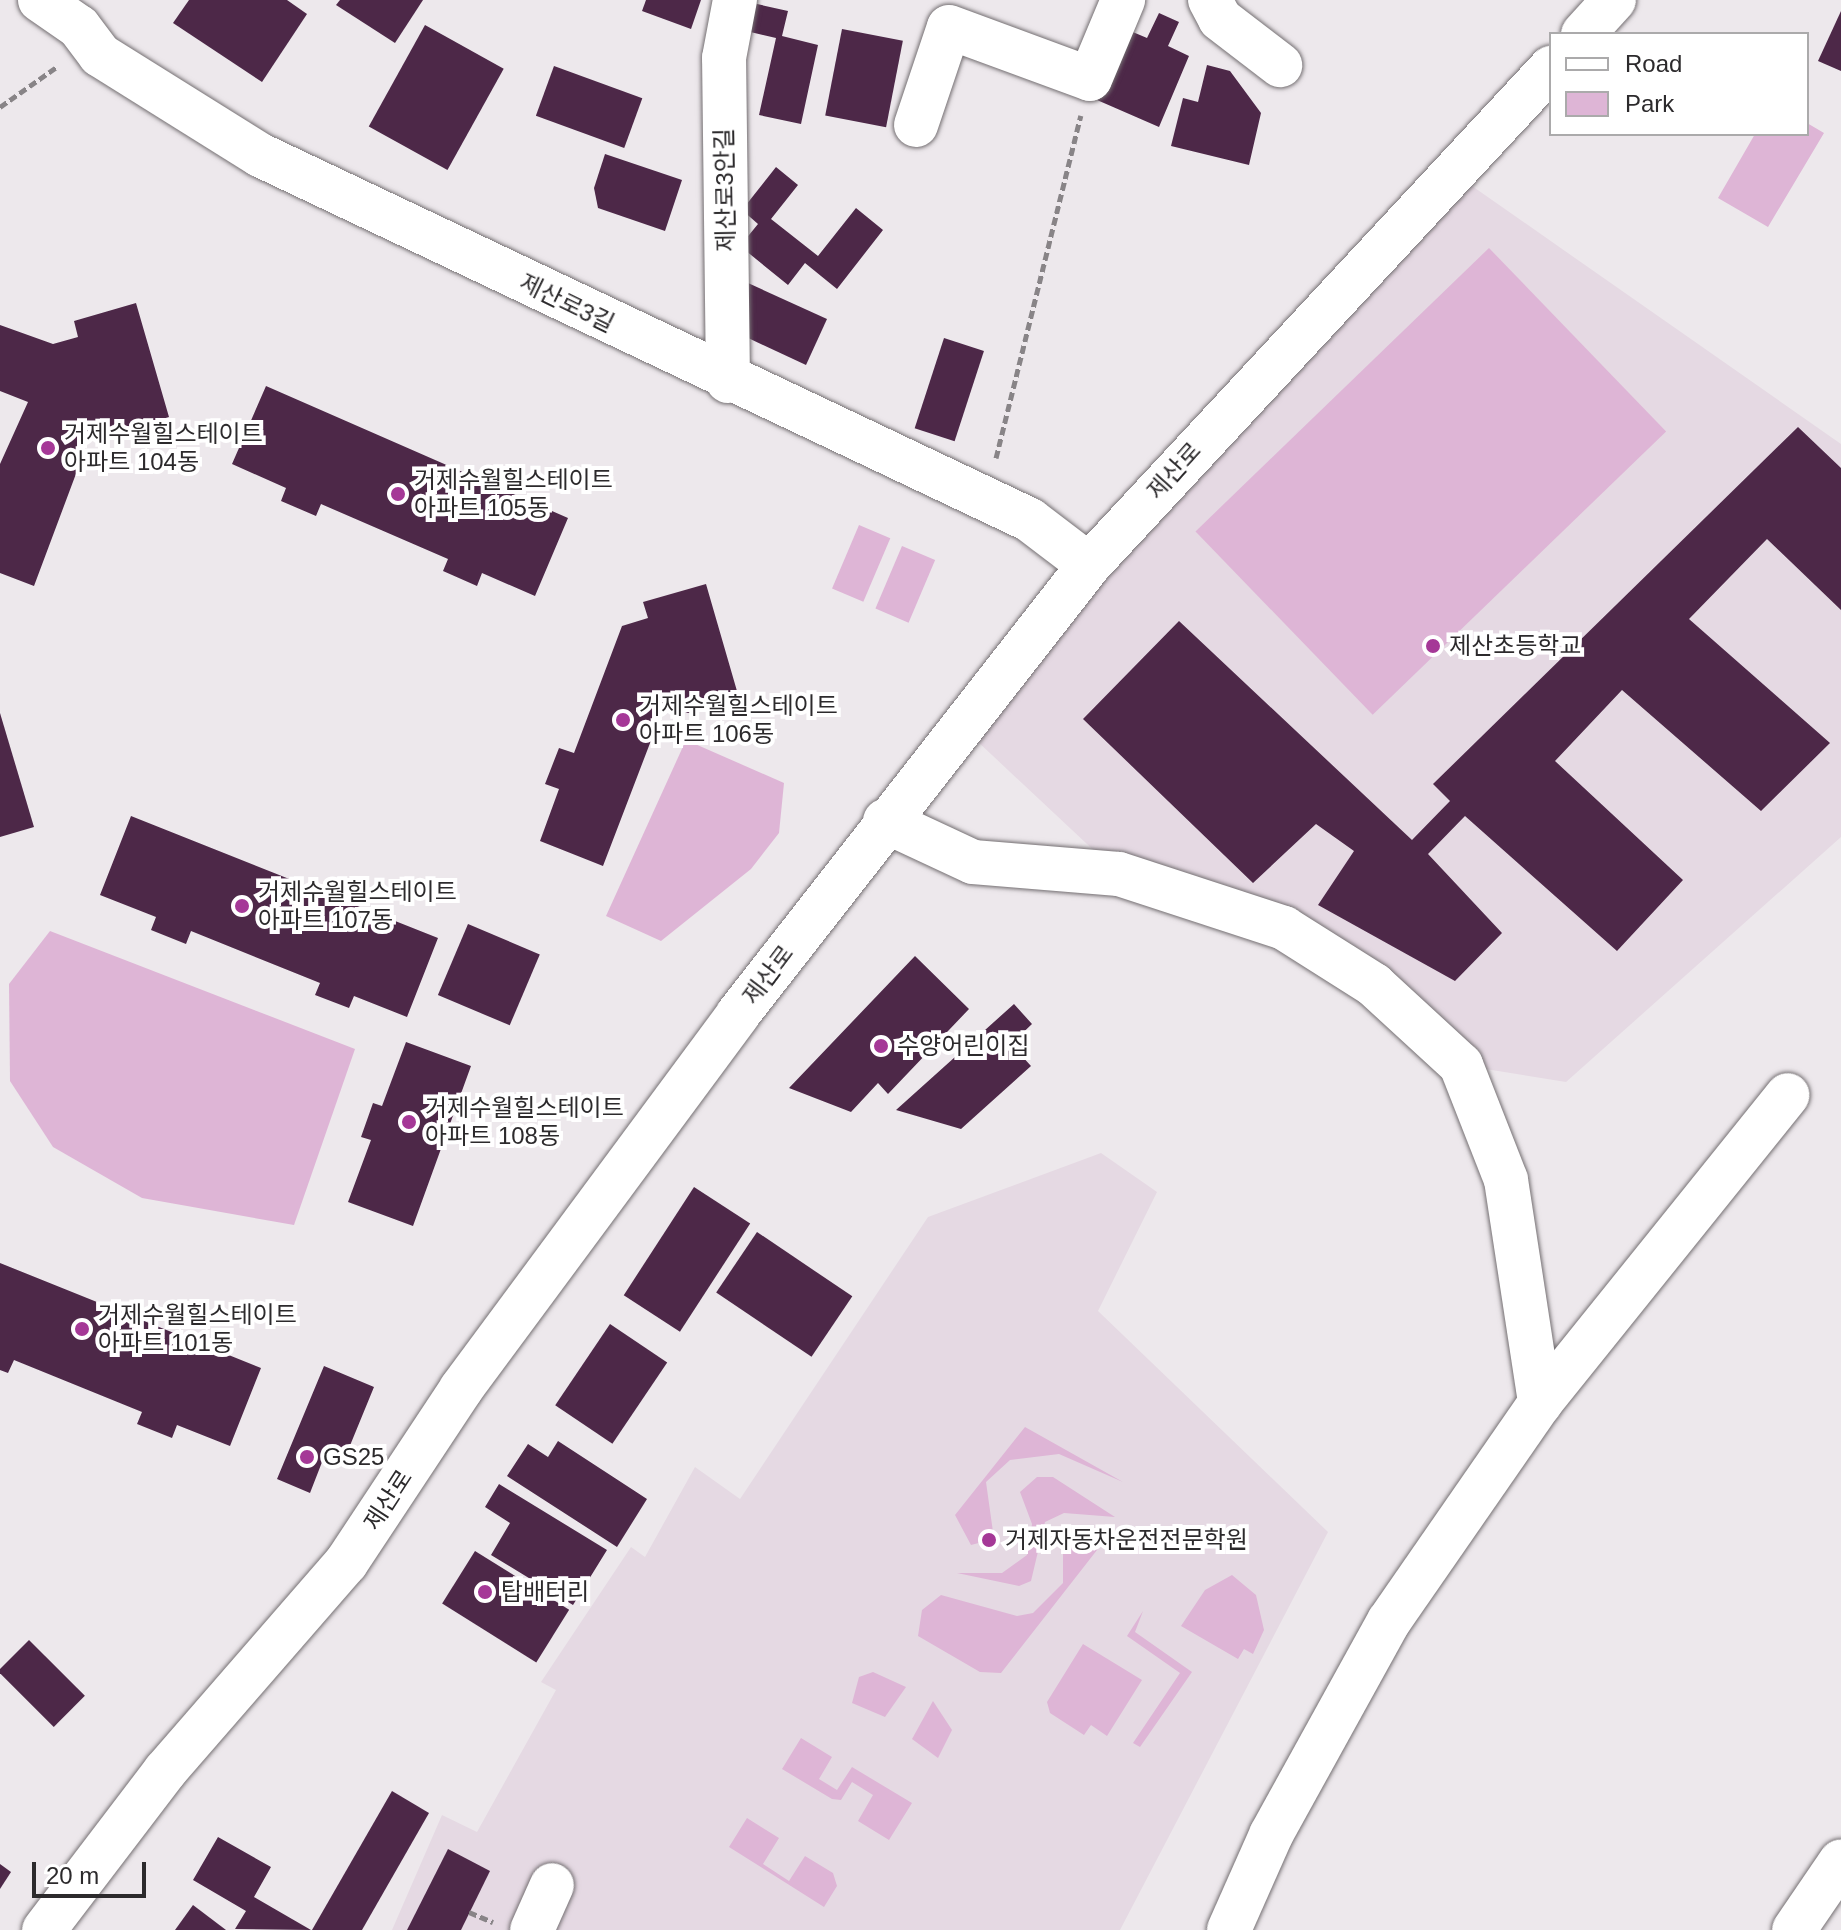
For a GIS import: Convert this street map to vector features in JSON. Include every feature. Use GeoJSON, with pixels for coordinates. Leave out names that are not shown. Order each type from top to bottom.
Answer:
{"type":"FeatureCollection","features":[{"type":"Feature","properties":{"kind":"street","name":"제산로3안길"},"geometry":{"type":"LineString","coordinates":[[728,381],[724,58],[735,0]]}},
{"type":"Feature","properties":{"kind":"street"},"geometry":{"type":"LineString","coordinates":[[916,125],[949,27],[1090,79],[1123,0]]}},
{"type":"Feature","properties":{"kind":"street"},"geometry":{"type":"LineString","coordinates":[[1210,0],[1220,19],[1280,65]]}},
{"type":"Feature","properties":{"kind":"street"},"geometry":{"type":"LineString","coordinates":[[1585,32],[1614,0]]}},
{"type":"Feature","properties":{"kind":"street","name":"제산로3길"},"geometry":{"type":"LineString","coordinates":[[67,10],[100,55],[260,155],[728,381],[1003,509],[1089,565]]}},
{"type":"Feature","properties":{"kind":"street","name":"제산로"},"geometry":{"type":"LineString","coordinates":[[44,1930],[165,1771],[346,1563],[461,1389],[885,821],[1089,565],[1549,70]]}},
{"type":"Feature","properties":{"kind":"street"},"geometry":{"type":"LineString","coordinates":[[885,821],[973,862],[1119,874],[1284,928],[1374,985],[1461,1065],[1506,1180],[1540,1403]]}},
{"type":"Feature","properties":{"kind":"street"},"geometry":{"type":"LineString","coordinates":[[1229,1930],[1271,1835],[1389,1621],[1540,1403],[1788,1095]]}},
{"type":"Feature","properties":{"kind":"street"},"geometry":{"type":"LineString","coordinates":[[1794,1930],[1841,1861]]}},
{"type":"Feature","properties":{"kind":"street"},"geometry":{"type":"LineString","coordinates":[[532,1930],[552,1885]]}},
{"type":"Feature","properties":{"kind":"path"},"geometry":{"type":"LineString","coordinates":[[0,107],[60,65]]}},
{"type":"Feature","properties":{"kind":"path"},"geometry":{"type":"LineString","coordinates":[[1003,509],[994,446],[1090,79]]}},
{"type":"Feature","properties":{"kind":"shaded area","name":"제산초등학교"},"geometry":{"type":"Polygon","coordinates":[[[1452,172],[1841,444],[1841,837],[1566,1082],[1461,1065],[1374,985],[1119,874],[961,726],[1452,172]]]}},
{"type":"Feature","properties":{"kind":"shaded area","name":"거제자동차운전전문학원"},"geometry":{"type":"Polygon","coordinates":[[[1101,1153],[1157,1192],[1098,1311],[1328,1532],[1120,1930],[392,1930],[442,1815],[477,1832],[556,1690],[541,1682],[631,1547],[645,1557],[695,1467],[740,1499],[928,1217],[1101,1153]]]}},
{"type":"Feature","properties":{"kind":"green space"},"geometry":{"type":"Polygon","coordinates":[[[1809,124],[1824,133],[1768,227],[1718,198],[1754,136],[1809,136],[1809,124]]]}},
{"type":"Feature","properties":{"kind":"green space"},"geometry":{"type":"Polygon","coordinates":[[[1489,248],[1666,431],[1373,715],[1196,531],[1489,248]]]}},
{"type":"Feature","properties":{"kind":"green space"},"geometry":{"type":"Polygon","coordinates":[[[859,525],[890,538],[863,602],[832,589],[859,525]]]}},
{"type":"Feature","properties":{"kind":"green space"},"geometry":{"type":"Polygon","coordinates":[[[902,546],[935,560],[909,623],[875,609],[902,546]]]}},
{"type":"Feature","properties":{"kind":"green space"},"geometry":{"type":"Polygon","coordinates":[[[686,740],[784,783],[779,833],[751,869],[661,941],[606,916],[686,740]]]}},
{"type":"Feature","properties":{"kind":"green space"},"geometry":{"type":"Polygon","coordinates":[[[50,931],[355,1049],[294,1225],[142,1198],[53,1147],[10,1081],[9,984],[50,931]]]}},
{"type":"Feature","properties":{"kind":"green space"},"geometry":{"type":"Polygon","coordinates":[[[1025,1427],[1123,1482],[1059,1454],[1010,1460],[986,1482],[994,1539],[971,1545],[955,1515],[1025,1427]]]}},
{"type":"Feature","properties":{"kind":"green space"},"geometry":{"type":"Polygon","coordinates":[[[1037,1477],[1053,1477],[1115,1517],[1064,1513],[1045,1522],[1031,1581],[1019,1586],[957,1573],[1002,1573],[1027,1555],[1032,1524],[1020,1492],[1037,1477]]]}},
{"type":"Feature","properties":{"kind":"green space"},"geometry":{"type":"Polygon","coordinates":[[[1084,1535],[1097,1550],[1001,1673],[980,1672],[918,1636],[922,1610],[941,1595],[1017,1616],[1033,1613],[1063,1583],[1063,1548],[1084,1535]]]}},
{"type":"Feature","properties":{"kind":"green space"},"geometry":{"type":"Polygon","coordinates":[[[1232,1575],[1256,1595],[1264,1630],[1253,1654],[1244,1649],[1238,1659],[1181,1626],[1205,1590],[1232,1575]]]}},
{"type":"Feature","properties":{"kind":"green space"},"geometry":{"type":"Polygon","coordinates":[[[1143,1611],[1135,1632],[1192,1672],[1140,1747],[1133,1743],[1180,1673],[1127,1636],[1143,1611]]]}},
{"type":"Feature","properties":{"kind":"green space"},"geometry":{"type":"Polygon","coordinates":[[[1083,1644],[1142,1680],[1107,1736],[1091,1725],[1084,1735],[1050,1713],[1047,1702],[1083,1644]]]}},
{"type":"Feature","properties":{"kind":"green space"},"geometry":{"type":"Polygon","coordinates":[[[873,1672],[906,1687],[885,1717],[852,1703],[859,1677],[873,1672]]]}},
{"type":"Feature","properties":{"kind":"green space"},"geometry":{"type":"Polygon","coordinates":[[[933,1701],[952,1730],[938,1758],[912,1739],[933,1701]]]}},
{"type":"Feature","properties":{"kind":"green space"},"geometry":{"type":"Polygon","coordinates":[[[801,1738],[832,1757],[819,1779],[837,1790],[852,1767],[912,1803],[889,1840],[858,1821],[873,1795],[852,1782],[841,1800],[832,1799],[782,1769],[801,1738]]]}},
{"type":"Feature","properties":{"kind":"green space"},"geometry":{"type":"Polygon","coordinates":[[[747,1818],[779,1838],[763,1864],[789,1881],[805,1856],[833,1873],[837,1886],[824,1907],[729,1847],[747,1818]]]}},
{"type":"Feature","properties":{"kind":"building"},"geometry":{"type":"Polygon","coordinates":[[[189,0],[287,0],[307,14],[262,82],[173,23],[189,0]]]}},
{"type":"Feature","properties":{"kind":"building"},"geometry":{"type":"Polygon","coordinates":[[[340,0],[423,0],[395,43],[336,5],[340,0]]]}},
{"type":"Feature","properties":{"kind":"building"},"geometry":{"type":"Polygon","coordinates":[[[646,0],[701,0],[691,29],[642,11],[646,0]]]}},
{"type":"Feature","properties":{"kind":"building"},"geometry":{"type":"Polygon","coordinates":[[[748,2],[788,11],[782,36],[818,45],[801,124],[759,115],[776,38],[742,30],[748,2]]]}},
{"type":"Feature","properties":{"kind":"building"},"geometry":{"type":"Polygon","coordinates":[[[1841,11],[1841,71],[1818,61],[1841,11]]]}},
{"type":"Feature","properties":{"kind":"building"},"geometry":{"type":"Polygon","coordinates":[[[1159,13],[1179,22],[1168,46],[1189,56],[1159,127],[1097,100],[1128,30],[1147,38],[1159,13]]]}},
{"type":"Feature","properties":{"kind":"building"},"geometry":{"type":"Polygon","coordinates":[[[425,25],[504,69],[447,170],[369,126],[425,25]]]}},
{"type":"Feature","properties":{"kind":"building"},"geometry":{"type":"Polygon","coordinates":[[[842,29],[903,41],[886,127],[825,115],[842,29]]]}},
{"type":"Feature","properties":{"kind":"building"},"geometry":{"type":"Polygon","coordinates":[[[1207,65],[1230,71],[1261,113],[1249,165],[1171,146],[1183,98],[1198,102],[1207,65]]]}},
{"type":"Feature","properties":{"kind":"building"},"geometry":{"type":"Polygon","coordinates":[[[554,66],[642,98],[624,148],[536,116],[554,66]]]}},
{"type":"Feature","properties":{"kind":"building"},"geometry":{"type":"Polygon","coordinates":[[[605,154],[682,180],[665,231],[598,208],[594,188],[605,154]]]}},
{"type":"Feature","properties":{"kind":"building"},"geometry":{"type":"Polygon","coordinates":[[[776,167],[798,185],[771,219],[818,256],[856,208],[883,230],[837,289],[805,263],[788,285],[740,246],[758,224],[742,210],[776,167]]]}},
{"type":"Feature","properties":{"kind":"building"},"geometry":{"type":"Polygon","coordinates":[[[748,283],[827,319],[806,365],[746,337],[748,283]]]}},
{"type":"Feature","properties":{"kind":"building","name":"거제수월힐스테이트 아파트 104동"},"geometry":{"type":"Polygon","coordinates":[[[136,303],[169,417],[119,432],[95,423],[34,586],[0,573],[0,464],[28,402],[0,391],[0,325],[53,344],[78,337],[74,321],[136,303]]]}},
{"type":"Feature","properties":{"kind":"building"},"geometry":{"type":"Polygon","coordinates":[[[944,338],[984,351],[955,441],[915,428],[944,338]]]}},
{"type":"Feature","properties":{"kind":"building","name":"거제수월힐스테이트 아파트 105동"},"geometry":{"type":"Polygon","coordinates":[[[266,386],[568,518],[535,596],[482,573],[477,586],[443,571],[448,559],[321,504],[316,516],[281,501],[286,488],[232,464],[266,386]]]}},
{"type":"Feature","properties":{"kind":"building"},"geometry":{"type":"Polygon","coordinates":[[[1798,427],[1841,468],[1841,610],[1767,539],[1689,619],[1830,743],[1761,811],[1622,690],[1555,761],[1683,880],[1617,951],[1465,816],[1428,854],[1502,933],[1455,981],[1318,905],[1354,851],[1316,824],[1253,883],[1083,719],[1179,621],[1412,840],[1450,801],[1433,784],[1798,427]]]}},
{"type":"Feature","properties":{"kind":"building","name":"거제수월힐스테이트 아파트 106동"},"geometry":{"type":"Polygon","coordinates":[[[706,584],[739,698],[688,713],[665,704],[603,866],[540,841],[559,789],[545,784],[559,748],[574,753],[622,626],[648,618],[643,602],[706,584]]]}},
{"type":"Feature","properties":{"kind":"building"},"geometry":{"type":"Polygon","coordinates":[[[0,713],[34,827],[0,837],[0,713]]]}},
{"type":"Feature","properties":{"kind":"building","name":"거제수월힐스테이트 아파트 107동"},"geometry":{"type":"Polygon","coordinates":[[[131,816],[438,938],[407,1017],[354,996],[349,1008],[315,995],[320,983],[191,931],[186,944],[151,930],[156,917],[100,895],[131,816]]]}},
{"type":"Feature","properties":{"kind":"building"},"geometry":{"type":"Polygon","coordinates":[[[468,924],[540,954],[510,1025],[438,995],[468,924]]]}},
{"type":"Feature","properties":{"kind":"building","name":"수양어린이집"},"geometry":{"type":"Polygon","coordinates":[[[915,956],[969,1009],[888,1094],[878,1083],[851,1112],[789,1088],[915,956]]]}},
{"type":"Feature","properties":{"kind":"building"},"geometry":{"type":"Polygon","coordinates":[[[1014,1004],[1032,1024],[1011,1044],[1031,1066],[961,1129],[896,1110],[1014,1004]]]}},
{"type":"Feature","properties":{"kind":"building","name":"거제수월힐스테이트 아파트 108동"},"geometry":{"type":"Polygon","coordinates":[[[406,1042],[471,1066],[413,1226],[348,1202],[371,1140],[361,1137],[373,1103],[382,1106],[406,1042]]]}},
{"type":"Feature","properties":{"kind":"building"},"geometry":{"type":"Polygon","coordinates":[[[694,1187],[750,1223],[680,1332],[624,1295],[694,1187]]]}},
{"type":"Feature","properties":{"kind":"building"},"geometry":{"type":"Polygon","coordinates":[[[757,1232],[852,1296],[812,1357],[716,1293],[757,1232]]]}},
{"type":"Feature","properties":{"kind":"building","name":"거제수월힐스테이트 아파트 101동"},"geometry":{"type":"Polygon","coordinates":[[[0,1263],[261,1368],[230,1446],[177,1425],[172,1438],[137,1424],[142,1412],[14,1360],[8,1373],[0,1370],[0,1263]]]}},
{"type":"Feature","properties":{"kind":"building"},"geometry":{"type":"Polygon","coordinates":[[[610,1324],[667,1363],[612,1444],[555,1405],[610,1324]]]}},
{"type":"Feature","properties":{"kind":"building"},"geometry":{"type":"Polygon","coordinates":[[[324,1366],[374,1387],[342,1465],[324,1457],[310,1493],[277,1479],[324,1366]]]}},
{"type":"Feature","properties":{"kind":"building"},"geometry":{"type":"Polygon","coordinates":[[[558,1441],[647,1499],[617,1547],[507,1476],[528,1444],[548,1457],[558,1441]]]}},
{"type":"Feature","properties":{"kind":"building"},"geometry":{"type":"Polygon","coordinates":[[[499,1484],[607,1550],[573,1605],[491,1555],[510,1523],[485,1507],[499,1484]]]}},
{"type":"Feature","properties":{"kind":"building"},"geometry":{"type":"Polygon","coordinates":[[[475,1551],[569,1610],[536,1662],[442,1604],[475,1551]]]}},
{"type":"Feature","properties":{"kind":"building"},"geometry":{"type":"Polygon","coordinates":[[[29,1640],[85,1696],[54,1727],[0,1673],[0,1669],[29,1640]]]}},
{"type":"Feature","properties":{"kind":"building"},"geometry":{"type":"Polygon","coordinates":[[[392,1791],[429,1813],[362,1930],[312,1930],[392,1791]]]}},
{"type":"Feature","properties":{"kind":"building"},"geometry":{"type":"Polygon","coordinates":[[[218,1837],[271,1867],[254,1897],[311,1930],[235,1929],[246,1911],[193,1880],[218,1837]]]}},
{"type":"Feature","properties":{"kind":"building"},"geometry":{"type":"Polygon","coordinates":[[[448,1849],[490,1871],[461,1930],[407,1930],[448,1849]]]}},
{"type":"Feature","properties":{"kind":"building"},"geometry":{"type":"Polygon","coordinates":[[[0,1864],[11,1872],[0,1889],[0,1864]]]}},
{"type":"Feature","properties":{"kind":"building"},"geometry":{"type":"Polygon","coordinates":[[[193,1905],[226,1930],[175,1930],[193,1905]]]}},
{"type":"Feature","properties":{"kind":"place","name":"거제수월힐스테이트 아파트 104동"},"geometry":{"type":"Point","coordinates":[48,448]}},
{"type":"Feature","properties":{"kind":"place","name":"거제수월힐스테이트 아파트 105동"},"geometry":{"type":"Point","coordinates":[398,494]}},
{"type":"Feature","properties":{"kind":"place","name":"제산초등학교"},"geometry":{"type":"Point","coordinates":[1433,646]}},
{"type":"Feature","properties":{"kind":"place","name":"거제수월힐스테이트 아파트 106동"},"geometry":{"type":"Point","coordinates":[623,720]}},
{"type":"Feature","properties":{"kind":"place","name":"거제수월힐스테이트 아파트 107동"},"geometry":{"type":"Point","coordinates":[242,906]}},
{"type":"Feature","properties":{"kind":"place","name":"수양어린이집"},"geometry":{"type":"Point","coordinates":[881,1046]}},
{"type":"Feature","properties":{"kind":"place","name":"거제수월힐스테이트 아파트 108동"},"geometry":{"type":"Point","coordinates":[409,1122]}},
{"type":"Feature","properties":{"kind":"place","name":"거제수월힐스테이트 아파트 101동"},"geometry":{"type":"Point","coordinates":[82,1329]}},
{"type":"Feature","properties":{"kind":"place","name":"GS25"},"geometry":{"type":"Point","coordinates":[307,1457]}},
{"type":"Feature","properties":{"kind":"place","name":"거제자동차운전전문학원"},"geometry":{"type":"Point","coordinates":[989,1540]}},
{"type":"Feature","properties":{"kind":"place","name":"탑배터리"},"geometry":{"type":"Point","coordinates":[485,1592]}}]}
